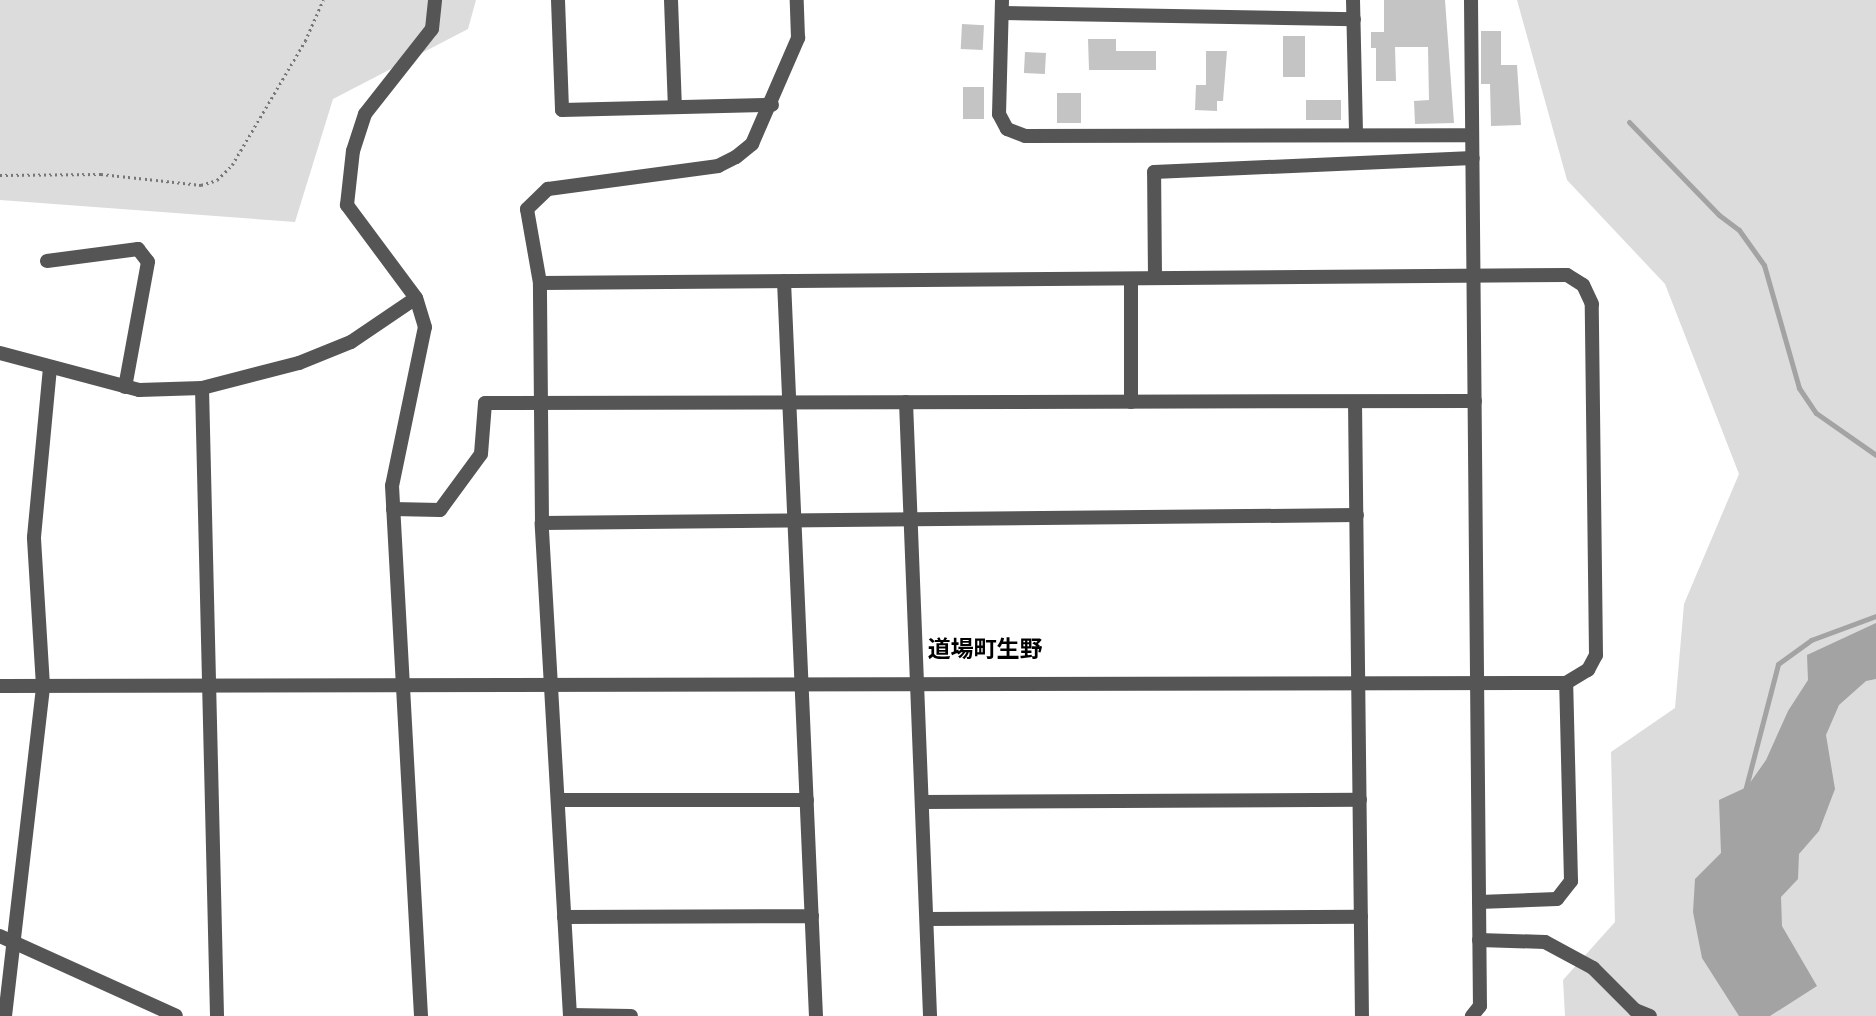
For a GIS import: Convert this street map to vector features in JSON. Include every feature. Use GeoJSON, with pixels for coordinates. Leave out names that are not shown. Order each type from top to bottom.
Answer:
{"type":"FeatureCollection","features":[{"type":"Feature","properties":{"kind":"street"},"geometry":{"type":"LineString","coordinates":[[421,1016],[392,486],[425,327],[416,298],[347,205],[353,151],[365,114],[432,29],[435,0]]}},
{"type":"Feature","properties":{"kind":"street"},"geometry":{"type":"LineString","coordinates":[[558,0],[562,110],[772,105]]}},
{"type":"Feature","properties":{"kind":"street"},"geometry":{"type":"LineString","coordinates":[[671,0],[675,107]]}},
{"type":"Feature","properties":{"kind":"street"},"geometry":{"type":"LineString","coordinates":[[631,1016],[570,1016],[542,523],[540,283],[527,209],[548,189],[718,166],[752,144],[772,105],[798,38],[797,0]]}},
{"type":"Feature","properties":{"kind":"street"},"geometry":{"type":"LineString","coordinates":[[1353,0],[1356,135]]}},
{"type":"Feature","properties":{"kind":"street"},"geometry":{"type":"LineString","coordinates":[[1471,0],[1480,1006],[1472,1016]]}},
{"type":"Feature","properties":{"kind":"street"},"geometry":{"type":"LineString","coordinates":[[1354,19],[1002,6],[999,114],[1007,129],[1025,136],[1472,135]]}},
{"type":"Feature","properties":{"kind":"street"},"geometry":{"type":"LineString","coordinates":[[1155,278],[1154,172],[1473,158]]}},
{"type":"Feature","properties":{"kind":"street"},"geometry":{"type":"LineString","coordinates":[[47,261],[138,249],[148,262],[125,387]]}},
{"type":"Feature","properties":{"kind":"street"},"geometry":{"type":"LineString","coordinates":[[0,686],[1566,683],[1588,670],[1596,654],[1592,304],[1583,285],[1567,275],[540,283]]}},
{"type":"Feature","properties":{"kind":"street"},"geometry":{"type":"LineString","coordinates":[[1131,402],[1132,279]]}},
{"type":"Feature","properties":{"kind":"street"},"geometry":{"type":"LineString","coordinates":[[784,281],[816,1016]]}},
{"type":"Feature","properties":{"kind":"street"},"geometry":{"type":"LineString","coordinates":[[0,353],[50,369],[125,387],[202,388],[299,363],[340,346],[416,298]]}},
{"type":"Feature","properties":{"kind":"street"},"geometry":{"type":"LineString","coordinates":[[5,1016],[43,686],[34,537],[50,369]]}},
{"type":"Feature","properties":{"kind":"street"},"geometry":{"type":"LineString","coordinates":[[202,388],[217,1016]]}},
{"type":"Feature","properties":{"kind":"street"},"geometry":{"type":"LineString","coordinates":[[1355,401],[1362,1016]]}},
{"type":"Feature","properties":{"kind":"street"},"geometry":{"type":"LineString","coordinates":[[393,509],[440,510],[481,454],[485,403],[1475,401]]}},
{"type":"Feature","properties":{"kind":"street"},"geometry":{"type":"LineString","coordinates":[[906,402],[930,1016]]}},
{"type":"Feature","properties":{"kind":"street"},"geometry":{"type":"LineString","coordinates":[[542,523],[1357,516]]}},
{"type":"Feature","properties":{"kind":"street"},"geometry":{"type":"LineString","coordinates":[[1479,902],[1557,900],[1571,881],[1566,683]]}},
{"type":"Feature","properties":{"kind":"street"},"geometry":{"type":"LineString","coordinates":[[558,800],[807,800]]}},
{"type":"Feature","properties":{"kind":"street"},"geometry":{"type":"LineString","coordinates":[[922,803],[1360,800]]}},
{"type":"Feature","properties":{"kind":"street"},"geometry":{"type":"LineString","coordinates":[[564,917],[812,916]]}},
{"type":"Feature","properties":{"kind":"street"},"geometry":{"type":"LineString","coordinates":[[927,919],[1361,917]]}},
{"type":"Feature","properties":{"kind":"street"},"geometry":{"type":"LineString","coordinates":[[0,936],[176,1016]]}},
{"type":"Feature","properties":{"kind":"street"},"geometry":{"type":"LineString","coordinates":[[1479,940],[1545,942],[1593,968],[1635,1010],[1650,1016]]}},
{"type":"Feature","properties":{"kind":"path"},"geometry":{"type":"LineString","coordinates":[[0,175],[101,174],[201,185],[217,180],[232,165],[305,41],[323,0]]}},
{"type":"Feature","properties":{"kind":"shaded area"},"geometry":{"type":"Polygon","coordinates":[[[0,0],[476,0],[468,29],[333,99],[295,222],[0,200],[0,0]]]}},
{"type":"Feature","properties":{"kind":"shaded area"},"geometry":{"type":"Polygon","coordinates":[[[1517,0],[1876,0],[1876,1016],[1565,1016],[1563,980],[1615,922],[1611,752],[1675,708],[1684,604],[1739,474],[1665,284],[1567,180],[1517,0]]]}},
{"type":"Feature","properties":{"kind":"shaded area"},"geometry":{"type":"Polygon","coordinates":[[[1876,623],[1876,679],[1866,681],[1839,705],[1826,735],[1835,789],[1819,831],[1799,854],[1798,879],[1781,897],[1782,926],[1817,986],[1770,1016],[1739,1016],[1702,958],[1693,912],[1695,879],[1721,853],[1719,800],[1747,787],[1766,760],[1788,711],[1808,680],[1807,655],[1876,623]]]}},
{"type":"Feature","properties":{"kind":"building"},"geometry":{"type":"Polygon","coordinates":[[[1384,0],[1445,0],[1454,123],[1415,124],[1414,101],[1429,100],[1428,47],[1395,47],[1396,81],[1376,81],[1376,48],[1371,48],[1371,32],[1384,32],[1384,0]]]}},
{"type":"Feature","properties":{"kind":"building"},"geometry":{"type":"Polygon","coordinates":[[[962,24],[984,25],[983,50],[961,49],[962,24]]]}},
{"type":"Feature","properties":{"kind":"building"},"geometry":{"type":"Polygon","coordinates":[[[1481,31],[1501,31],[1501,65],[1517,65],[1521,125],[1491,126],[1490,84],[1481,84],[1481,31]]]}},
{"type":"Feature","properties":{"kind":"building"},"geometry":{"type":"Polygon","coordinates":[[[1283,36],[1305,36],[1305,77],[1283,77],[1283,36]]]}},
{"type":"Feature","properties":{"kind":"building"},"geometry":{"type":"Polygon","coordinates":[[[1088,39],[1116,39],[1116,51],[1156,51],[1156,70],[1089,70],[1088,39]]]}},
{"type":"Feature","properties":{"kind":"building"},"geometry":{"type":"Polygon","coordinates":[[[1206,51],[1227,51],[1223,101],[1217,101],[1217,111],[1195,110],[1196,85],[1206,85],[1206,51]]]}},
{"type":"Feature","properties":{"kind":"building"},"geometry":{"type":"Polygon","coordinates":[[[1025,52],[1046,53],[1045,74],[1024,73],[1025,52]]]}},
{"type":"Feature","properties":{"kind":"building"},"geometry":{"type":"Polygon","coordinates":[[[963,87],[984,87],[984,119],[963,119],[963,87]]]}},
{"type":"Feature","properties":{"kind":"building"},"geometry":{"type":"Polygon","coordinates":[[[1057,93],[1081,93],[1081,123],[1057,123],[1057,93]]]}},
{"type":"Feature","properties":{"kind":"building"},"geometry":{"type":"Polygon","coordinates":[[[1306,100],[1341,100],[1341,120],[1306,120],[1306,100]]]}},
{"type":"Feature","properties":{"kind":"waterway"},"geometry":{"type":"LineString","coordinates":[[1629,122],[1719,215],[1739,230],[1764,265],[1799,388],[1816,413],[1876,455]]}},
{"type":"Feature","properties":{"kind":"waterway"},"geometry":{"type":"LineString","coordinates":[[1745,791],[1778,664],[1811,640],[1876,616]]}},
{"type":"Feature","properties":{"kind":"district","name":"道場町生野"},"geometry":{"type":"Point","coordinates":[985,649]}}]}
